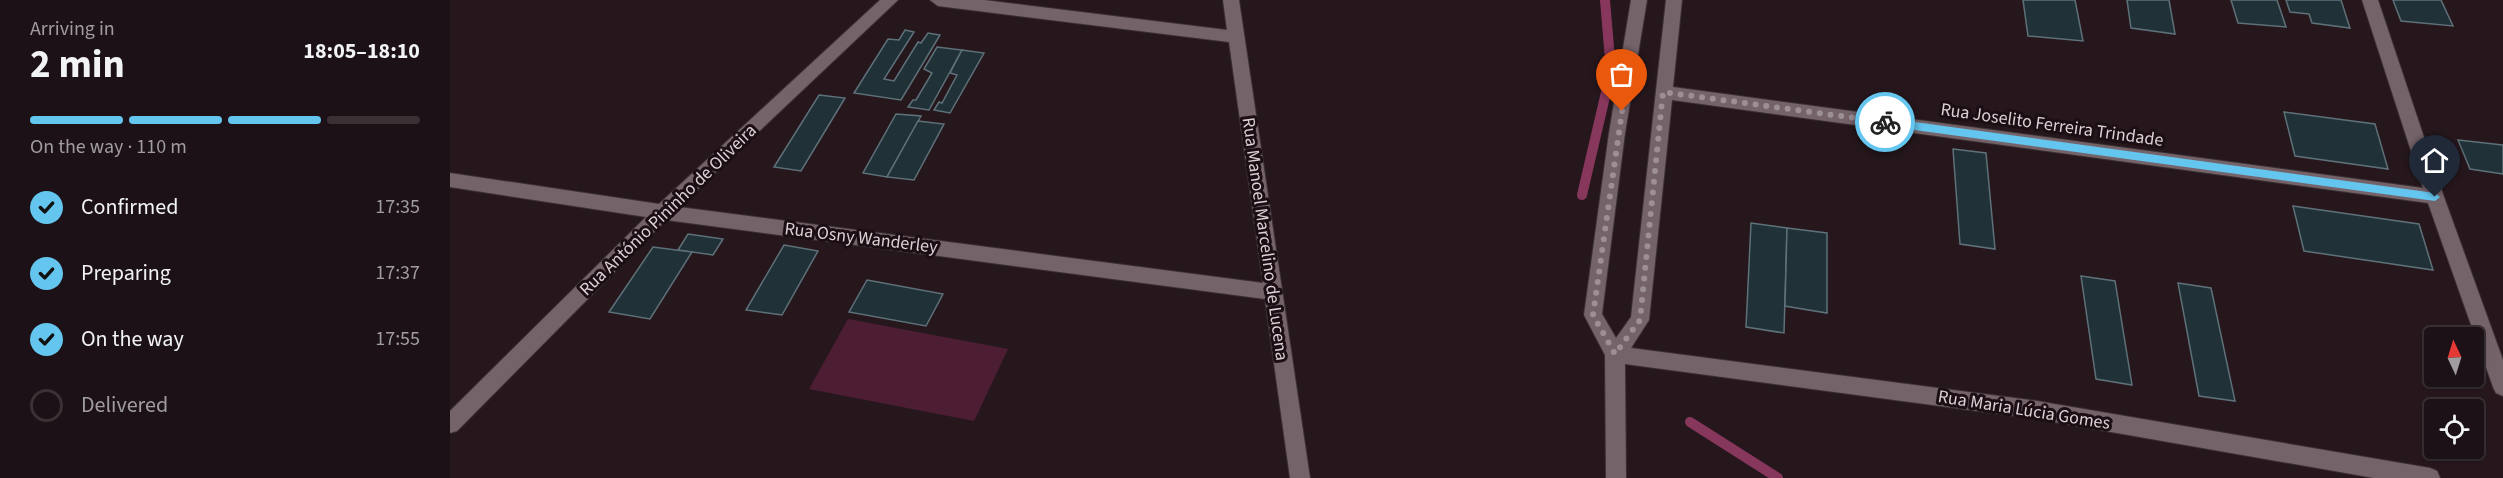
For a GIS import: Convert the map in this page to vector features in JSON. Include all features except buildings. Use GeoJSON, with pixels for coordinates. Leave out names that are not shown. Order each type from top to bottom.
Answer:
{"type":"FeatureCollection","features":[{"type":"Feature","properties":{"kind":"street","name":"Rua António Pininho de Oliveira"},"geometry":{"type":"LineString","coordinates":[[450,424],[662,212],[890,0]]}},
{"type":"Feature","properties":{"kind":"street"},"geometry":{"type":"LineString","coordinates":[[938,0],[1236,37]]}},
{"type":"Feature","properties":{"kind":"street","name":"Rua Manoel Marcelino de Lucena"},"geometry":{"type":"LineString","coordinates":[[1231,0],[1300,478]]}},
{"type":"Feature","properties":{"kind":"street"},"geometry":{"type":"LineString","coordinates":[[1616,478],[1615,354],[1593,315],[1617,133],[1639,0]]}},
{"type":"Feature","properties":{"kind":"street"},"geometry":{"type":"LineString","coordinates":[[1615,354],[1640,320],[1674,0]]}},
{"type":"Feature","properties":{"kind":"street"},"geometry":{"type":"LineString","coordinates":[[2370,0],[2435,197],[2503,387]]}},
{"type":"Feature","properties":{"kind":"street","name":"Rua Joselito Ferreira Trindade"},"geometry":{"type":"LineString","coordinates":[[1663,92],[2435,197]]}},
{"type":"Feature","properties":{"kind":"street","name":"Rua Osny Wanderley"},"geometry":{"type":"LineString","coordinates":[[450,180],[662,212],[1272,292]]}},
{"type":"Feature","properties":{"kind":"street","name":"Rua Maria Lúcia Gomes"},"geometry":{"type":"LineString","coordinates":[[1615,354],[2037,410],[2430,478]]}},
{"type":"Feature","properties":{"kind":"shaded area"},"geometry":{"type":"Polygon","coordinates":[[[848,319],[1008,349],[974,421],[809,389],[848,319]]]}},
{"type":"Feature","properties":{"kind":"waterway"},"geometry":{"type":"LineString","coordinates":[[1582,195],[1611,71],[1605,0]]}},
{"type":"Feature","properties":{"kind":"waterway"},"geometry":{"type":"LineString","coordinates":[[1690,422],[1778,478]]}},
{"type":"Feature","properties":{"kind":"way so far"},"geometry":{"type":"LineString","coordinates":[[1622,111],[1617,133],[1593,315],[1615,354],[1640,320],[1663,92],[1885,122]]}},
{"type":"Feature","properties":{"kind":"route"},"geometry":{"type":"LineString","coordinates":[[1885,122],[2435,197]]}}]}
